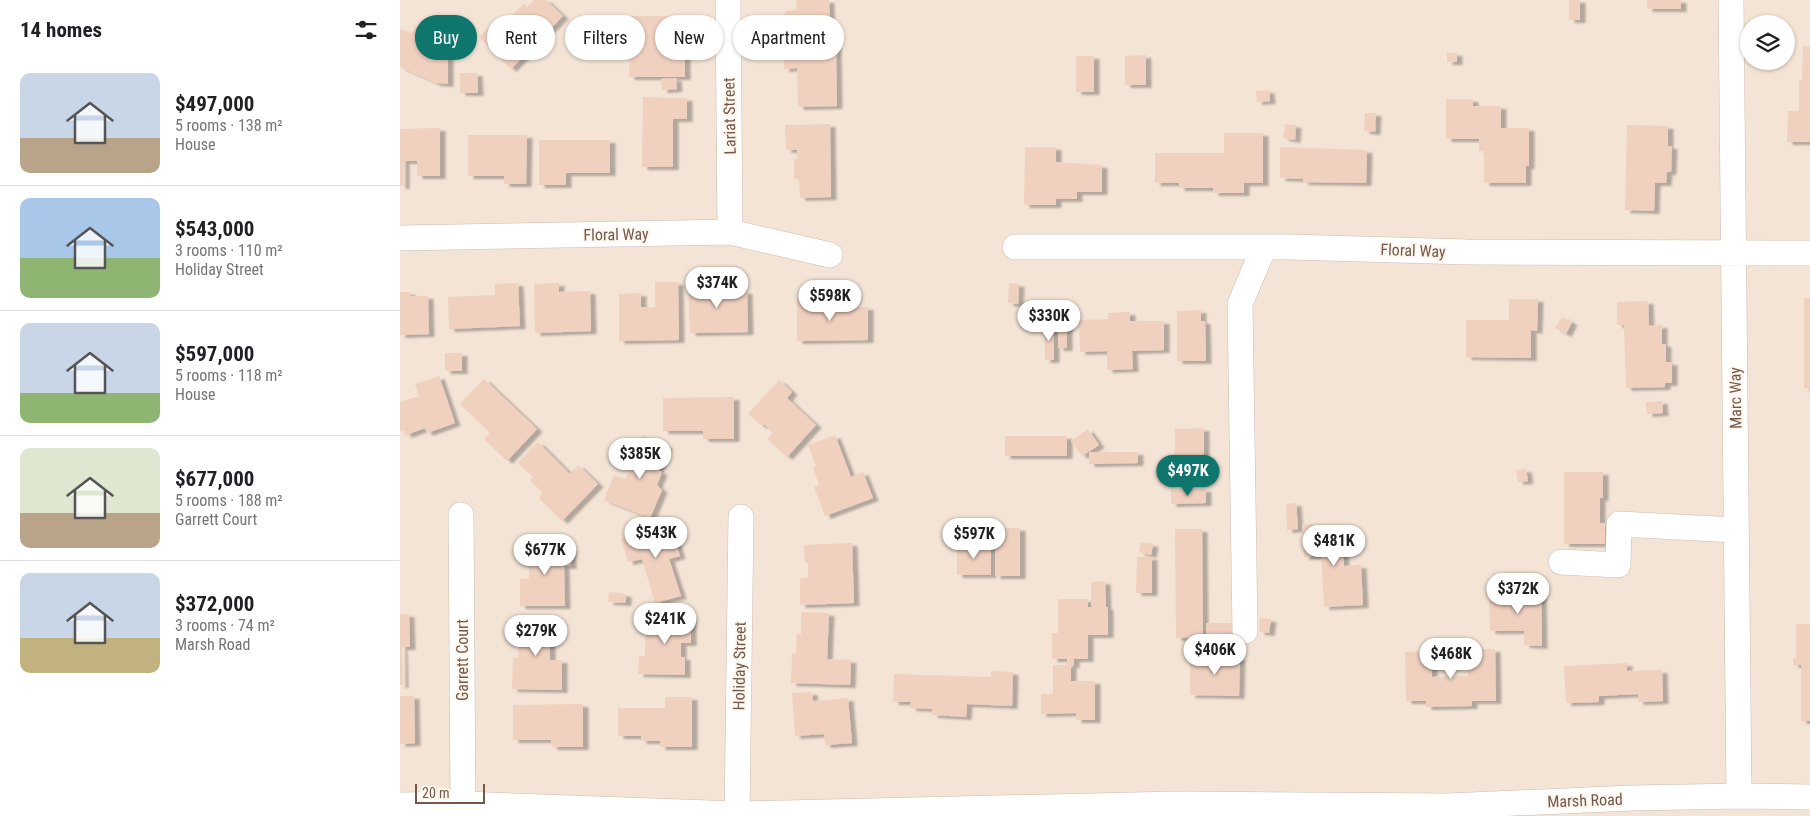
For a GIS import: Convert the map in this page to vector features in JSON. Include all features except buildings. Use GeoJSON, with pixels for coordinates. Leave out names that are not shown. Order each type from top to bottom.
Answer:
{"type":"FeatureCollection","features":[{"type":"Feature","properties":{"kind":"street","name":"Lariat Street"},"geometry":{"type":"LineString","coordinates":[[728,0],[730,232]]}},
{"type":"Feature","properties":{"kind":"street","name":"Marc Way"},"geometry":{"type":"LineString","coordinates":[[1731,0],[1739,796]]}},
{"type":"Feature","properties":{"kind":"street","name":"Floral Way"},"geometry":{"type":"LineString","coordinates":[[400,238],[730,232],[830,256]]}},
{"type":"Feature","properties":{"kind":"street","name":"Floral Way"},"geometry":{"type":"LineString","coordinates":[[1015,247],[1264,247],[1467,252],[1810,253]]}},
{"type":"Feature","properties":{"kind":"street"},"geometry":{"type":"LineString","coordinates":[[1245,631],[1240,304],[1264,247]]}},
{"type":"Feature","properties":{"kind":"street","name":"Garrett Court"},"geometry":{"type":"LineString","coordinates":[[461,515],[463,804]]}},
{"type":"Feature","properties":{"kind":"street","name":"Holiday Street"},"geometry":{"type":"LineString","coordinates":[[737,815],[741,517]]}},
{"type":"Feature","properties":{"kind":"street"},"geometry":{"type":"LineString","coordinates":[[1561,562],[1618,565],[1619,524],[1736,530]]}},
{"type":"Feature","properties":{"kind":"street","name":"Marsh Road"},"geometry":{"type":"LineString","coordinates":[[400,805],[463,804],[737,815],[1199,810],[1448,811],[1632,798],[1810,797]]}},
{"type":"Feature","properties":{"kind":"shaded area"},"geometry":{"type":"Polygon","coordinates":[[[400,0],[1810,0],[1810,816],[400,816],[400,0]]]}}]}
